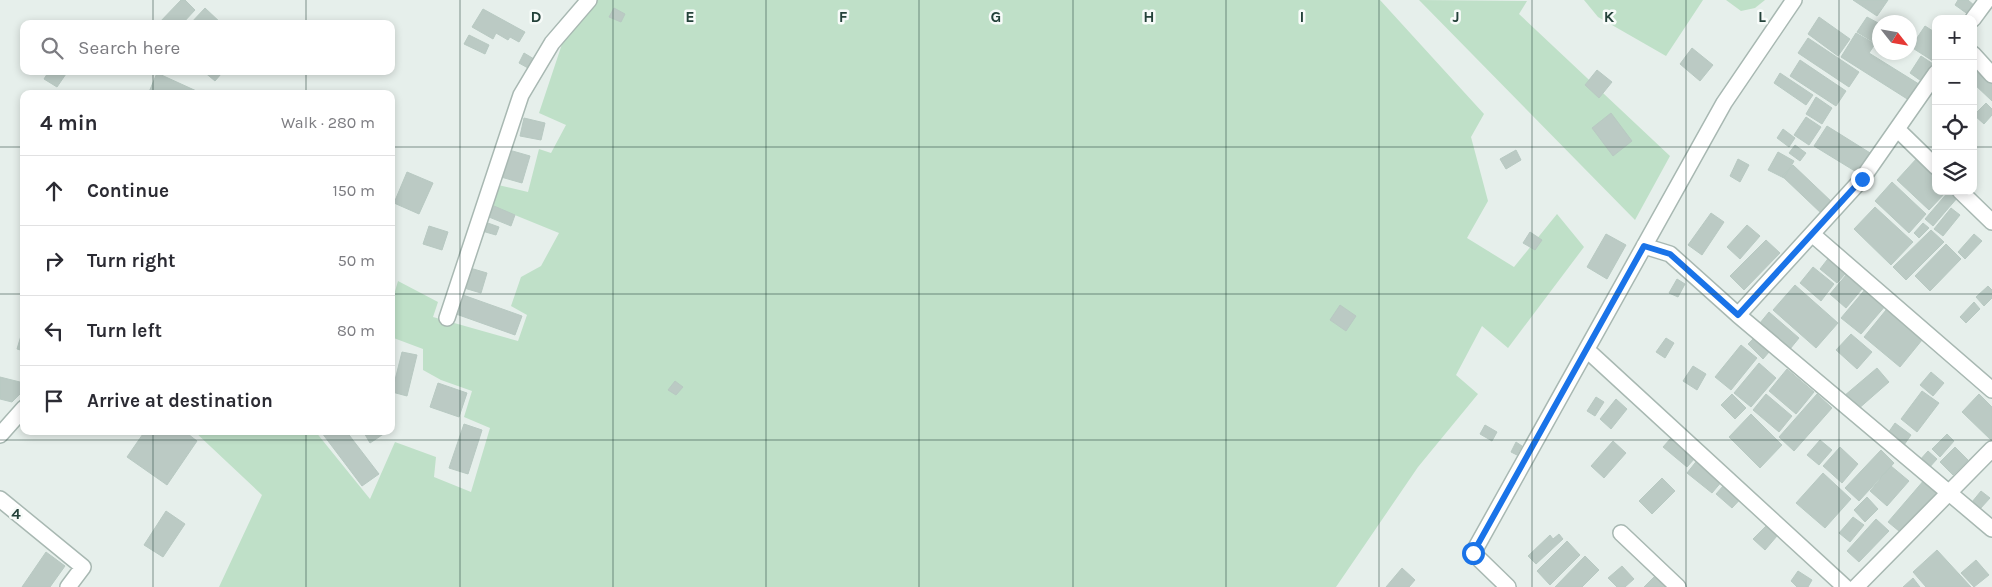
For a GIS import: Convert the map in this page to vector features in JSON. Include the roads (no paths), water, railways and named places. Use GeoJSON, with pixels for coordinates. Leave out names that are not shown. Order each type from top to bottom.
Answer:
{"type":"FeatureCollection","features":[{"type":"Feature","properties":{"kind":"street"},"geometry":{"type":"LineString","coordinates":[[447,318],[521,95],[552,43],[588,0]]}},
{"type":"Feature","properties":{"kind":"street"},"geometry":{"type":"LineString","coordinates":[[1508,587],[1473,553],[1724,103],[1794,0]]}},
{"type":"Feature","properties":{"kind":"street"},"geometry":{"type":"LineString","coordinates":[[1976,15],[1986,0]]}},
{"type":"Feature","properties":{"kind":"street"},"geometry":{"type":"LineString","coordinates":[[1977,58],[1992,75]]}},
{"type":"Feature","properties":{"kind":"street"},"geometry":{"type":"LineString","coordinates":[[1738,315],[1862,179],[1932,79]]}},
{"type":"Feature","properties":{"kind":"street"},"geometry":{"type":"LineString","coordinates":[[1897,129],[1932,163]]}},
{"type":"Feature","properties":{"kind":"street"},"geometry":{"type":"LineString","coordinates":[[1964,195],[1992,222]]}},
{"type":"Feature","properties":{"kind":"street"},"geometry":{"type":"LineString","coordinates":[[1812,234],[1992,390]]}},
{"type":"Feature","properties":{"kind":"street"},"geometry":{"type":"LineString","coordinates":[[1644,246],[1670,254],[1738,315],[1951,492],[1992,529]]}},
{"type":"Feature","properties":{"kind":"street"},"geometry":{"type":"LineString","coordinates":[[1587,350],[1845,587]]}},
{"type":"Feature","properties":{"kind":"street"},"geometry":{"type":"LineString","coordinates":[[0,435],[20,412]]}},
{"type":"Feature","properties":{"kind":"street"},"geometry":{"type":"LineString","coordinates":[[1856,587],[1992,449]]}},
{"type":"Feature","properties":{"kind":"street"},"geometry":{"type":"LineString","coordinates":[[0,499],[83,567],[68,587]]}},
{"type":"Feature","properties":{"kind":"street"},"geometry":{"type":"LineString","coordinates":[[1621,533],[1678,587]]}}]}
